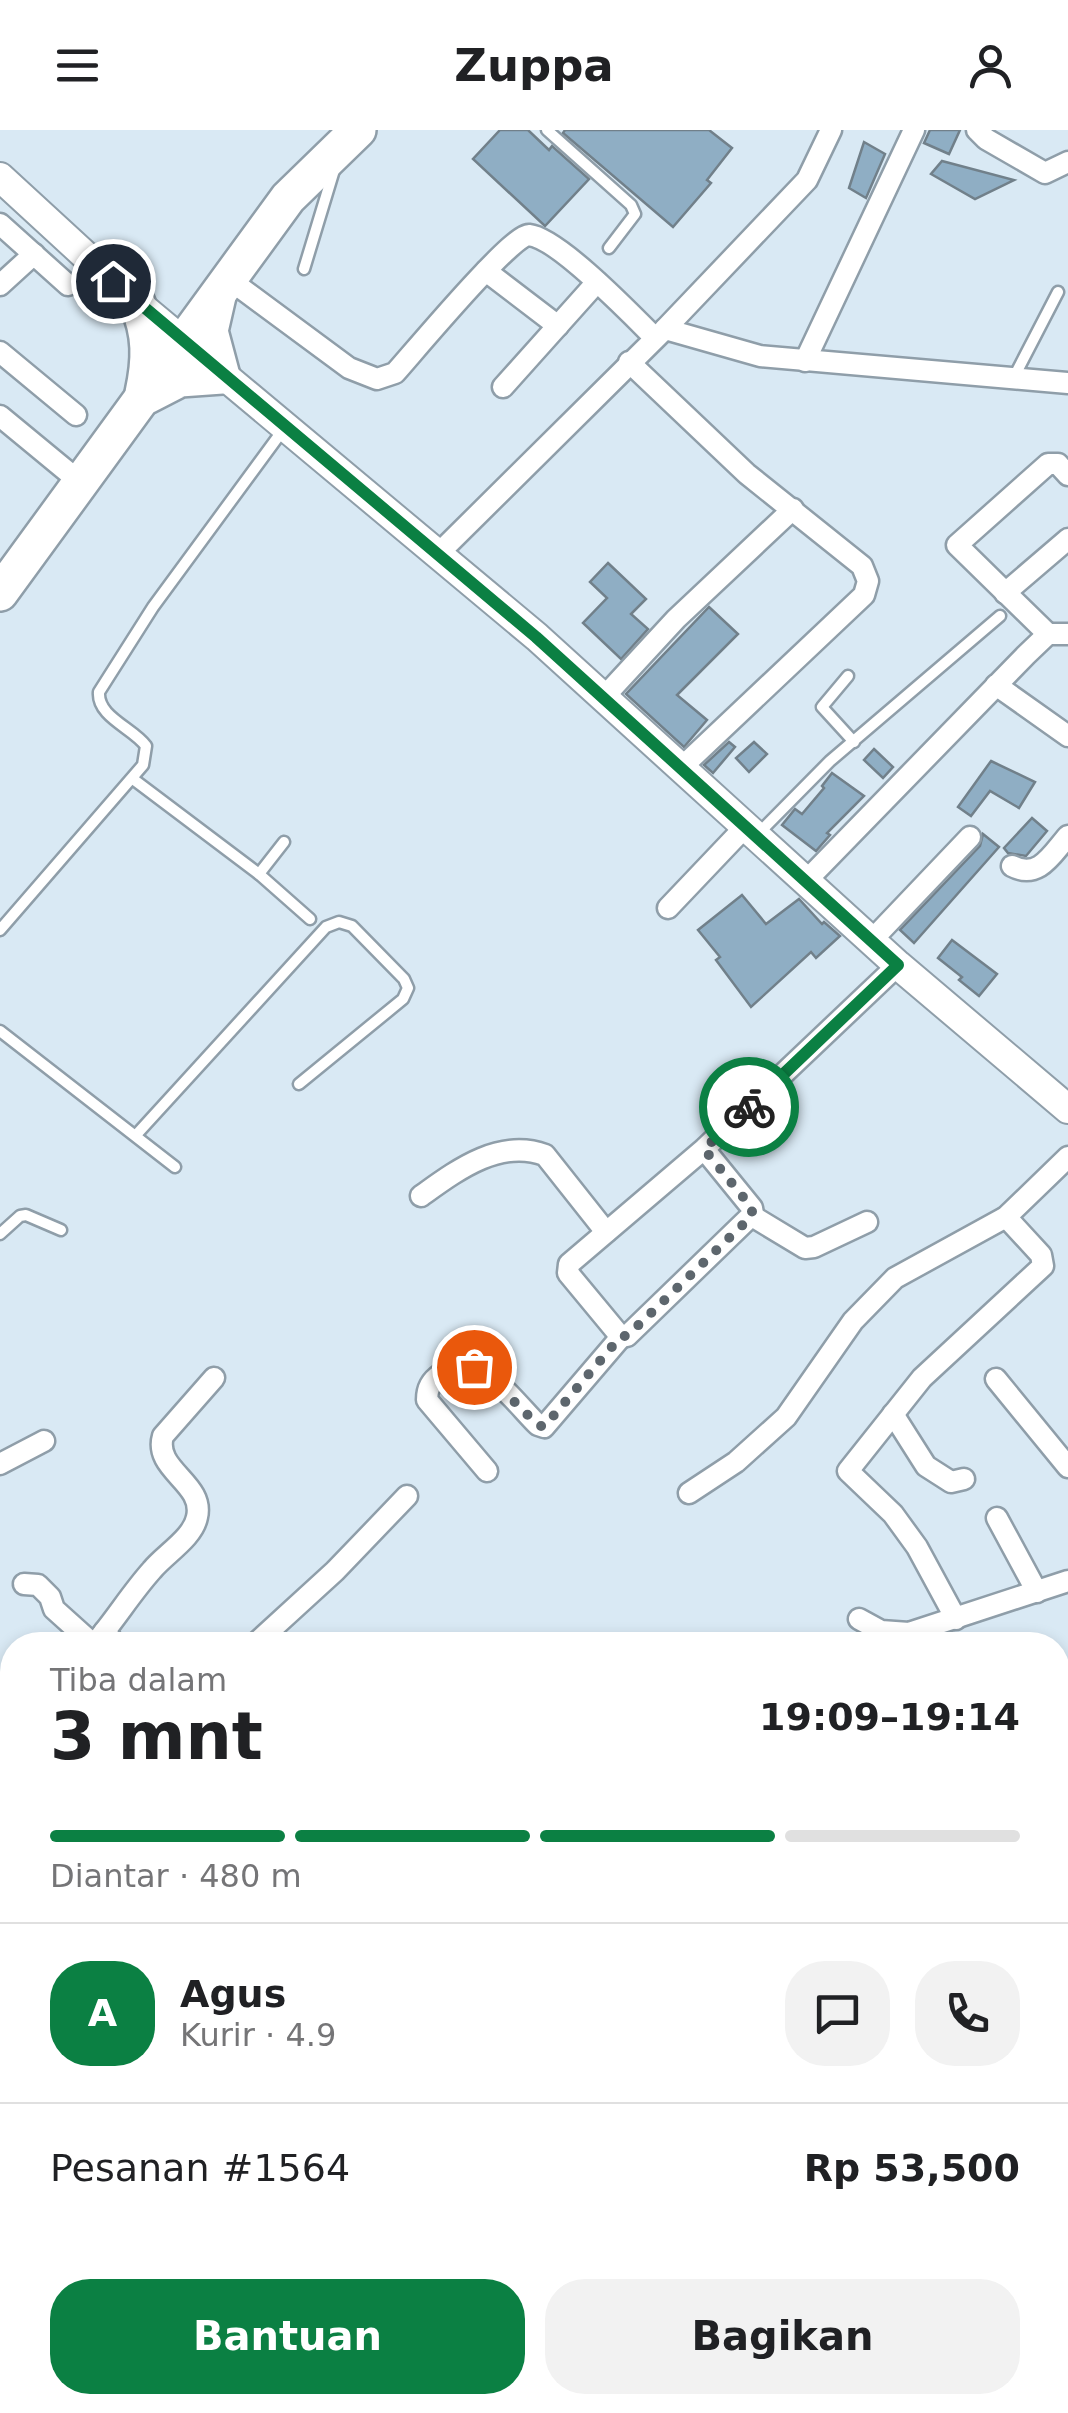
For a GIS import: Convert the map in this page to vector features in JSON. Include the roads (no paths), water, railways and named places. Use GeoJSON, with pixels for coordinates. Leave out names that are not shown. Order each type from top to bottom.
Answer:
{"type":"FeatureCollection","features":[{"type":"Feature","properties":{"kind":"highway"},"geometry":{"type":"LineString","coordinates":[[0,593],[288,198],[350,138]]}},
{"type":"Feature","properties":{"kind":"highway"},"geometry":{"type":"LineString","coordinates":[[137,303],[179,309],[224,287]]}},
{"type":"Feature","properties":{"kind":"highway"},"geometry":{"type":"LineString","coordinates":[[142,399],[180,379],[222,376],[210,330],[224,287]]}},
{"type":"Feature","properties":{"kind":"highway"},"geometry":{"type":"LineString","coordinates":[[137,303],[145,320],[150,349],[142,399]]}},
{"type":"Feature","properties":{"kind":"street"},"geometry":{"type":"LineString","coordinates":[[438,554],[807,180],[831,130]]}},
{"type":"Feature","properties":{"kind":"street"},"geometry":{"type":"LineString","coordinates":[[805,362],[914,130]]}},
{"type":"Feature","properties":{"kind":"street"},"geometry":{"type":"LineString","coordinates":[[977,130],[1045,173],[1068,162]]}},
{"type":"Feature","properties":{"kind":"street"},"geometry":{"type":"LineString","coordinates":[[0,177],[137,303],[604,697],[898,965],[1068,1109]]}},
{"type":"Feature","properties":{"kind":"street"},"geometry":{"type":"LineString","coordinates":[[0,224],[68,285]]}},
{"type":"Feature","properties":{"kind":"street"},"geometry":{"type":"LineString","coordinates":[[224,287],[349,368],[377,379],[395,372],[516,239],[530,235],[544,240],[660,333],[805,362],[1068,383]]}},
{"type":"Feature","properties":{"kind":"street"},"geometry":{"type":"LineString","coordinates":[[0,284],[34,254]]}},
{"type":"Feature","properties":{"kind":"street"},"geometry":{"type":"LineString","coordinates":[[486,271],[558,326]]}},
{"type":"Feature","properties":{"kind":"street"},"geometry":{"type":"LineString","coordinates":[[503,387],[596,282]]}},
{"type":"Feature","properties":{"kind":"street"},"geometry":{"type":"LineString","coordinates":[[0,352],[76,415]]}},
{"type":"Feature","properties":{"kind":"street"},"geometry":{"type":"LineString","coordinates":[[628,362],[704,436],[862,566],[868,588],[682,768]]}},
{"type":"Feature","properties":{"kind":"street"},"geometry":{"type":"LineString","coordinates":[[0,416],[80,482]]}},
{"type":"Feature","properties":{"kind":"street"},"geometry":{"type":"LineString","coordinates":[[806,881],[996,685],[1063,634],[1006,593],[959,550],[960,540],[1048,464],[1058,464],[1068,475]]}},
{"type":"Feature","properties":{"kind":"street"},"geometry":{"type":"LineString","coordinates":[[604,697],[676,619],[793,509]]}},
{"type":"Feature","properties":{"kind":"street"},"geometry":{"type":"LineString","coordinates":[[1006,593],[1068,540]]}},
{"type":"Feature","properties":{"kind":"street"},"geometry":{"type":"LineString","coordinates":[[996,685],[1068,736]]}},
{"type":"Feature","properties":{"kind":"street"},"geometry":{"type":"LineString","coordinates":[[668,908],[750,832]]}},
{"type":"Feature","properties":{"kind":"street"},"geometry":{"type":"LineString","coordinates":[[1012,866],[1031,872],[1040,868],[1068,836]]}},
{"type":"Feature","properties":{"kind":"street"},"geometry":{"type":"LineString","coordinates":[[872,940],[970,837]]}},
{"type":"Feature","properties":{"kind":"street"},"geometry":{"type":"LineString","coordinates":[[621,1336],[567,1270],[569,1264],[704,1149],[898,965]]}},
{"type":"Feature","properties":{"kind":"street"},"geometry":{"type":"LineString","coordinates":[[487,1472],[427,1400],[434,1379],[448,1369],[474,1367],[544,1427],[621,1336],[627,1336],[752,1216],[752,1208],[704,1149]]}},
{"type":"Feature","properties":{"kind":"street"},"geometry":{"type":"LineString","coordinates":[[421,1196],[476,1160],[531,1150],[544,1156],[606,1232]]}},
{"type":"Feature","properties":{"kind":"street"},"geometry":{"type":"LineString","coordinates":[[689,1493],[731,1466],[786,1417],[853,1320],[894,1278],[1006,1217],[1068,1157]]}},
{"type":"Feature","properties":{"kind":"street"},"geometry":{"type":"LineString","coordinates":[[752,1216],[804,1248],[868,1222]]}},
{"type":"Feature","properties":{"kind":"street"},"geometry":{"type":"LineString","coordinates":[[956,1619],[893,1514],[848,1471],[922,1378],[1043,1266],[1040,1255],[1006,1217]]}},
{"type":"Feature","properties":{"kind":"street"},"geometry":{"type":"LineString","coordinates":[[114,1632],[152,1570],[196,1522],[198,1503],[194,1493],[163,1457],[160,1444],[214,1378]]}},
{"type":"Feature","properties":{"kind":"street"},"geometry":{"type":"LineString","coordinates":[[996,1378],[1068,1467]]}},
{"type":"Feature","properties":{"kind":"street"},"geometry":{"type":"LineString","coordinates":[[894,1414],[926,1466],[950,1482],[964,1480]]}},
{"type":"Feature","properties":{"kind":"street"},"geometry":{"type":"LineString","coordinates":[[0,1464],[44,1441]]}},
{"type":"Feature","properties":{"kind":"street"},"geometry":{"type":"LineString","coordinates":[[268,1632],[408,1496]]}},
{"type":"Feature","properties":{"kind":"street"},"geometry":{"type":"LineString","coordinates":[[998,1518],[1037,1592]]}},
{"type":"Feature","properties":{"kind":"street"},"geometry":{"type":"LineString","coordinates":[[906,1632],[1068,1581]]}},
{"type":"Feature","properties":{"kind":"street"},"geometry":{"type":"LineString","coordinates":[[24,1584],[38,1584],[50,1597],[54,1609],[80,1632]]}},
{"type":"Feature","properties":{"kind":"street"},"geometry":{"type":"LineString","coordinates":[[858,1619],[887,1632]]}},
{"type":"Feature","properties":{"kind":"lane"},"geometry":{"type":"LineString","coordinates":[[548,130],[631,205],[636,214],[610,248]]}},
{"type":"Feature","properties":{"kind":"lane"},"geometry":{"type":"LineString","coordinates":[[304,269],[350,138]]}},
{"type":"Feature","properties":{"kind":"lane"},"geometry":{"type":"LineString","coordinates":[[1014,378],[1058,292]]}},
{"type":"Feature","properties":{"kind":"lane"},"geometry":{"type":"LineString","coordinates":[[0,930],[143,765],[146,746],[140,737],[104,710],[98,700],[104,682],[286,426]]}},
{"type":"Feature","properties":{"kind":"lane"},"geometry":{"type":"LineString","coordinates":[[750,832],[1000,616]]}},
{"type":"Feature","properties":{"kind":"lane"},"geometry":{"type":"LineString","coordinates":[[848,676],[822,706],[854,742]]}},
{"type":"Feature","properties":{"kind":"lane"},"geometry":{"type":"LineString","coordinates":[[133,778],[260,874],[310,920]]}},
{"type":"Feature","properties":{"kind":"lane"},"geometry":{"type":"LineString","coordinates":[[260,874],[284,842]]}},
{"type":"Feature","properties":{"kind":"lane"},"geometry":{"type":"LineString","coordinates":[[136,1135],[326,927],[339,922],[352,926],[404,979],[408,988],[403,999],[300,1084]]}},
{"type":"Feature","properties":{"kind":"lane"},"geometry":{"type":"LineString","coordinates":[[1,1035],[175,1167]]}},
{"type":"Feature","properties":{"kind":"lane"},"geometry":{"type":"LineString","coordinates":[[0,1234],[26,1215],[60,1230]]}}]}
